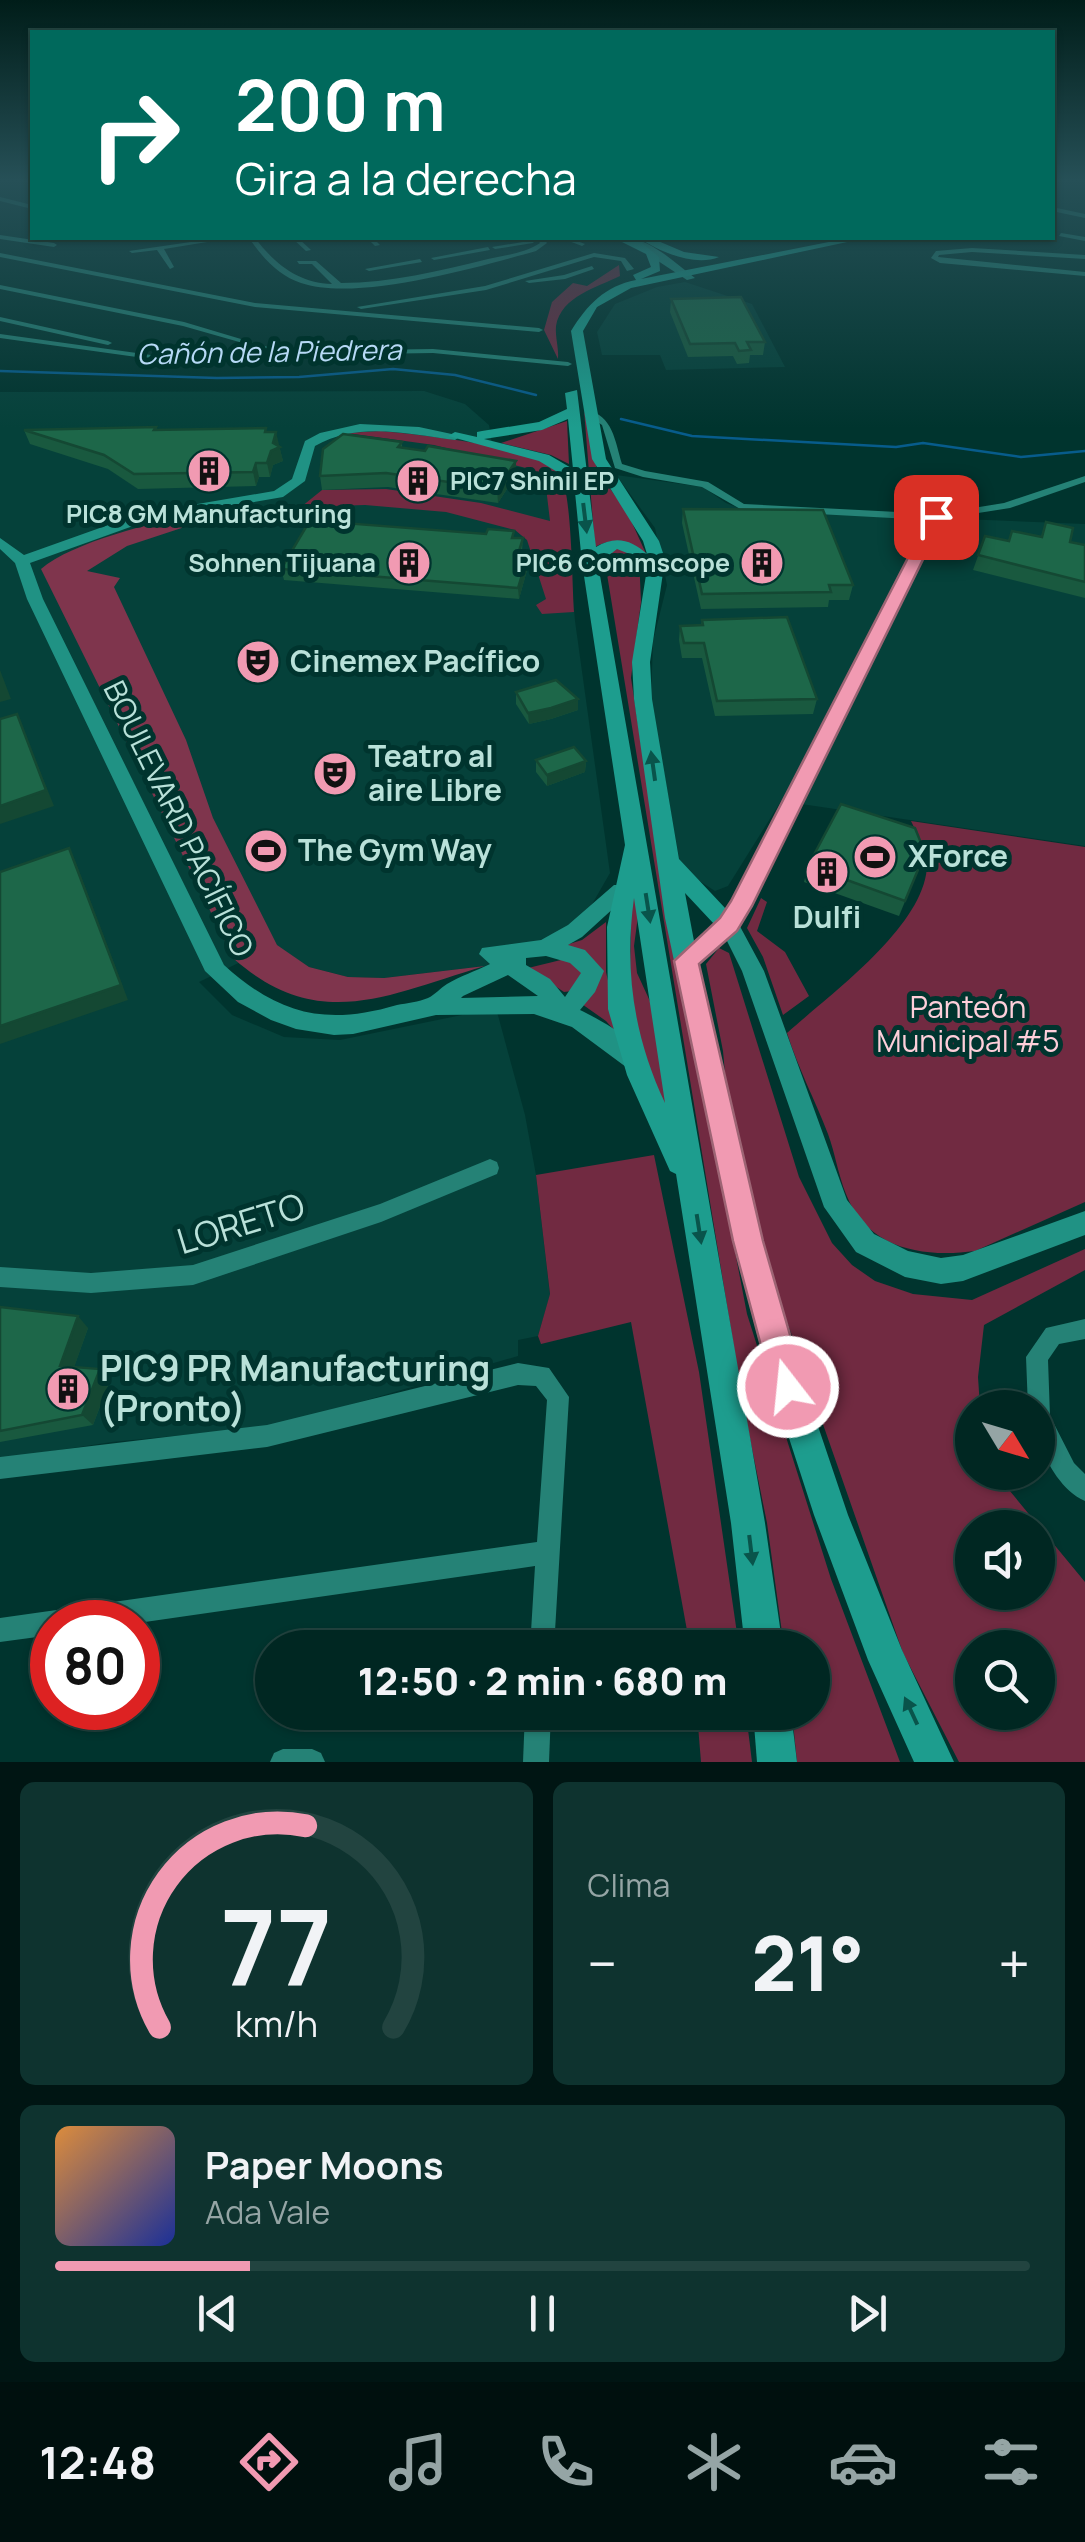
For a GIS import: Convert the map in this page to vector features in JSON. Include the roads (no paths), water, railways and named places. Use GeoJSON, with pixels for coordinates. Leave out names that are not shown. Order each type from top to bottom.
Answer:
{"type":"FeatureCollection","features":[{"type":"Feature","properties":{"kind":"highway"},"geometry":{"type":"LineString","coordinates":[[656,263],[658,268],[594,294],[573,312],[566,328],[568,364],[599,459],[657,559],[641,680],[686,961],[748,1241],[780,1362],[831,1515],[887,1660],[934,1762]]}},
{"type":"Feature","properties":{"kind":"highway"},"geometry":{"type":"LineString","coordinates":[[632,276],[707,263]]}},
{"type":"Feature","properties":{"kind":"highway"},"geometry":{"type":"LineString","coordinates":[[729,263],[628,285],[592,305],[577,331],[581,480],[590,563],[748,1523],[762,1630]]}},
{"type":"Feature","properties":{"kind":"highway"},"geometry":{"type":"LineString","coordinates":[[577,331],[600,310],[627,296],[741,263]]}},
{"type":"Feature","properties":{"kind":"highway"},"geometry":{"type":"LineString","coordinates":[[455,436],[512,434],[582,412]]}},
{"type":"Feature","properties":{"kind":"highway"},"geometry":{"type":"LineString","coordinates":[[455,436],[544,458],[581,480]]}},
{"type":"Feature","properties":{"kind":"highway"},"geometry":{"type":"LineString","coordinates":[[590,563],[606,548],[628,545],[640,552],[656,577]]}},
{"type":"Feature","properties":{"kind":"highway"},"geometry":{"type":"LineString","coordinates":[[637,841],[621,890],[617,934],[620,988],[634,1060],[692,1187]]}},
{"type":"Feature","properties":{"kind":"highway"},"geometry":{"type":"LineString","coordinates":[[668,862],[729,924],[686,961]]}},
{"type":"Feature","properties":{"kind":"highway"},"geometry":{"type":"LineString","coordinates":[[774,1730],[777,1762]]}},
{"type":"Feature","properties":{"kind":"main road"},"geometry":{"type":"LineString","coordinates":[[667,263],[690,276]]}},
{"type":"Feature","properties":{"kind":"main road"},"geometry":{"type":"LineString","coordinates":[[22,561],[144,517],[278,494],[298,481],[309,444],[333,432],[382,429],[455,436]]}},
{"type":"Feature","properties":{"kind":"main road","name":"BOULEVARD PACÍFICO"},"geometry":{"type":"LineString","coordinates":[[0,542],[22,561],[35,599],[216,971],[248,1000],[298,1020],[352,1025],[435,1006],[524,1003],[564,1012],[634,1060]]}},
{"type":"Feature","properties":{"kind":"main road"},"geometry":{"type":"LineString","coordinates":[[546,948],[576,931],[621,890]]}},
{"type":"Feature","properties":{"kind":"main road"},"geometry":{"type":"LineString","coordinates":[[729,924],[753,971],[838,1207],[865,1242],[905,1264],[941,1272],[1085,1223]]}},
{"type":"Feature","properties":{"kind":"main road"},"geometry":{"type":"LineString","coordinates":[[546,948],[577,956],[593,971],[588,986],[564,1012],[542,985],[490,954],[546,948]]}},
{"type":"Feature","properties":{"kind":"main road","name":"BOULEVARD PACÍFICO"},"geometry":{"type":"LineString","coordinates":[[435,1006],[455,990],[511,964]]}},
{"type":"Feature","properties":{"kind":"street"},"geometry":{"type":"LineString","coordinates":[[42,263],[255,305],[539,330]]}},
{"type":"Feature","properties":{"kind":"street"},"geometry":{"type":"LineString","coordinates":[[87,263],[115,276]]}},
{"type":"Feature","properties":{"kind":"street"},"geometry":{"type":"LineString","coordinates":[[168,263],[170,267]]}},
{"type":"Feature","properties":{"kind":"street"},"geometry":{"type":"LineString","coordinates":[[279,263],[297,280],[336,283],[407,276],[476,263]]}},
{"type":"Feature","properties":{"kind":"street"},"geometry":{"type":"LineString","coordinates":[[315,263],[336,283]]}},
{"type":"Feature","properties":{"kind":"street"},"geometry":{"type":"LineString","coordinates":[[369,269],[405,263]]}},
{"type":"Feature","properties":{"kind":"street"},"geometry":{"type":"LineString","coordinates":[[337,311],[478,289],[568,263]]}},
{"type":"Feature","properties":{"kind":"street"},"geometry":{"type":"LineString","coordinates":[[628,263],[632,276]]}},
{"type":"Feature","properties":{"kind":"street"},"geometry":{"type":"LineString","coordinates":[[965,263],[1085,274]]}},
{"type":"Feature","properties":{"kind":"street"},"geometry":{"type":"LineString","coordinates":[[393,265],[407,276]]}},
{"type":"Feature","properties":{"kind":"street"},"geometry":{"type":"LineString","coordinates":[[520,279],[565,277],[592,268]]}},
{"type":"Feature","properties":{"kind":"street"},"geometry":{"type":"LineString","coordinates":[[546,269],[565,277]]}},
{"type":"Feature","properties":{"kind":"street"},"geometry":{"type":"LineString","coordinates":[[549,292],[566,282],[565,277]]}},
{"type":"Feature","properties":{"kind":"street"},"geometry":{"type":"LineString","coordinates":[[513,290],[520,279]]}},
{"type":"Feature","properties":{"kind":"street"},"geometry":{"type":"LineString","coordinates":[[2,289],[184,324],[244,343],[318,354]]}},
{"type":"Feature","properties":{"kind":"street"},"geometry":{"type":"LineString","coordinates":[[465,322],[478,289]]}},
{"type":"Feature","properties":{"kind":"street"},"geometry":{"type":"LineString","coordinates":[[0,318],[177,357]]}},
{"type":"Feature","properties":{"kind":"street"},"geometry":{"type":"LineString","coordinates":[[0,336],[110,353],[177,357],[444,352],[568,364]]}},
{"type":"Feature","properties":{"kind":"street"},"geometry":{"type":"LineString","coordinates":[[582,412],[606,424],[618,466],[705,484],[742,506],[936,517],[1006,506],[1085,478]]}},
{"type":"Feature","properties":{"kind":"street"},"geometry":{"type":"LineString","coordinates":[[729,924],[800,792],[936,517]]}},
{"type":"Feature","properties":{"kind":"street","name":"LORETO"},"geometry":{"type":"LineString","coordinates":[[0,1276],[90,1283],[193,1275],[381,1213],[490,1168]]}},
{"type":"Feature","properties":{"kind":"street"},"geometry":{"type":"LineString","coordinates":[[1085,1329],[1054,1335],[1037,1357],[1039,1418],[1076,1468],[1085,1490]]}},
{"type":"Feature","properties":{"kind":"street"},"geometry":{"type":"LineString","coordinates":[[0,1468],[268,1436],[530,1374],[549,1382],[558,1397],[543,1630]]}},
{"type":"Feature","properties":{"kind":"street"},"geometry":{"type":"LineString","coordinates":[[160,1608],[546,1553]]}},
{"type":"Feature","properties":{"kind":"street"},"geometry":{"type":"LineString","coordinates":[[0,1630],[30,1626]]}},
{"type":"Feature","properties":{"kind":"street"},"geometry":{"type":"LineString","coordinates":[[536,1762],[537,1730]]}},
{"type":"Feature","properties":{"kind":"street"},"geometry":{"type":"LineString","coordinates":[[284,1762],[312,1762]]}},
{"type":"Feature","properties":{"kind":"waterway","name":"Cañón de la Piedrera"},"geometry":{"type":"LineString","coordinates":[[0,371],[217,378],[299,377],[393,369],[455,375],[536,395]]}},
{"type":"Feature","properties":{"kind":"waterway","name":"Cañón de la Piedrera"},"geometry":{"type":"LineString","coordinates":[[621,419],[692,436],[896,447],[923,443],[1021,457],[1085,451]]}},
{"type":"Feature","properties":{"kind":"place","name":"PIC8 GM Manufacturing"},"geometry":{"type":"Point","coordinates":[209,471]}},
{"type":"Feature","properties":{"kind":"place","name":"PIC7 Shinil EP"},"geometry":{"type":"Point","coordinates":[418,481]}},
{"type":"Feature","properties":{"kind":"place","name":"Sohnen Tijuana"},"geometry":{"type":"Point","coordinates":[409,563]}},
{"type":"Feature","properties":{"kind":"place","name":"PIC6 Commscope"},"geometry":{"type":"Point","coordinates":[762,563]}},
{"type":"Feature","properties":{"kind":"place","name":"Cinemex Pacífico"},"geometry":{"type":"Point","coordinates":[258,662]}},
{"type":"Feature","properties":{"kind":"place","name":"Teatro al aire Libre"},"geometry":{"type":"Point","coordinates":[335,774]}},
{"type":"Feature","properties":{"kind":"place","name":"The Gym Way"},"geometry":{"type":"Point","coordinates":[266,851]}},
{"type":"Feature","properties":{"kind":"place","name":"XForce"},"geometry":{"type":"Point","coordinates":[875,857]}},
{"type":"Feature","properties":{"kind":"place","name":"Dulfi"},"geometry":{"type":"Point","coordinates":[827,872]}},
{"type":"Feature","properties":{"kind":"place","name":"PIC9 PR Manufacturing (Pronto)"},"geometry":{"type":"Point","coordinates":[68,1389]}},
{"type":"Feature","properties":{"kind":"park label","name":"Panteón Municipal #5"},"geometry":{"type":"Point","coordinates":[968,1025]}}]}
